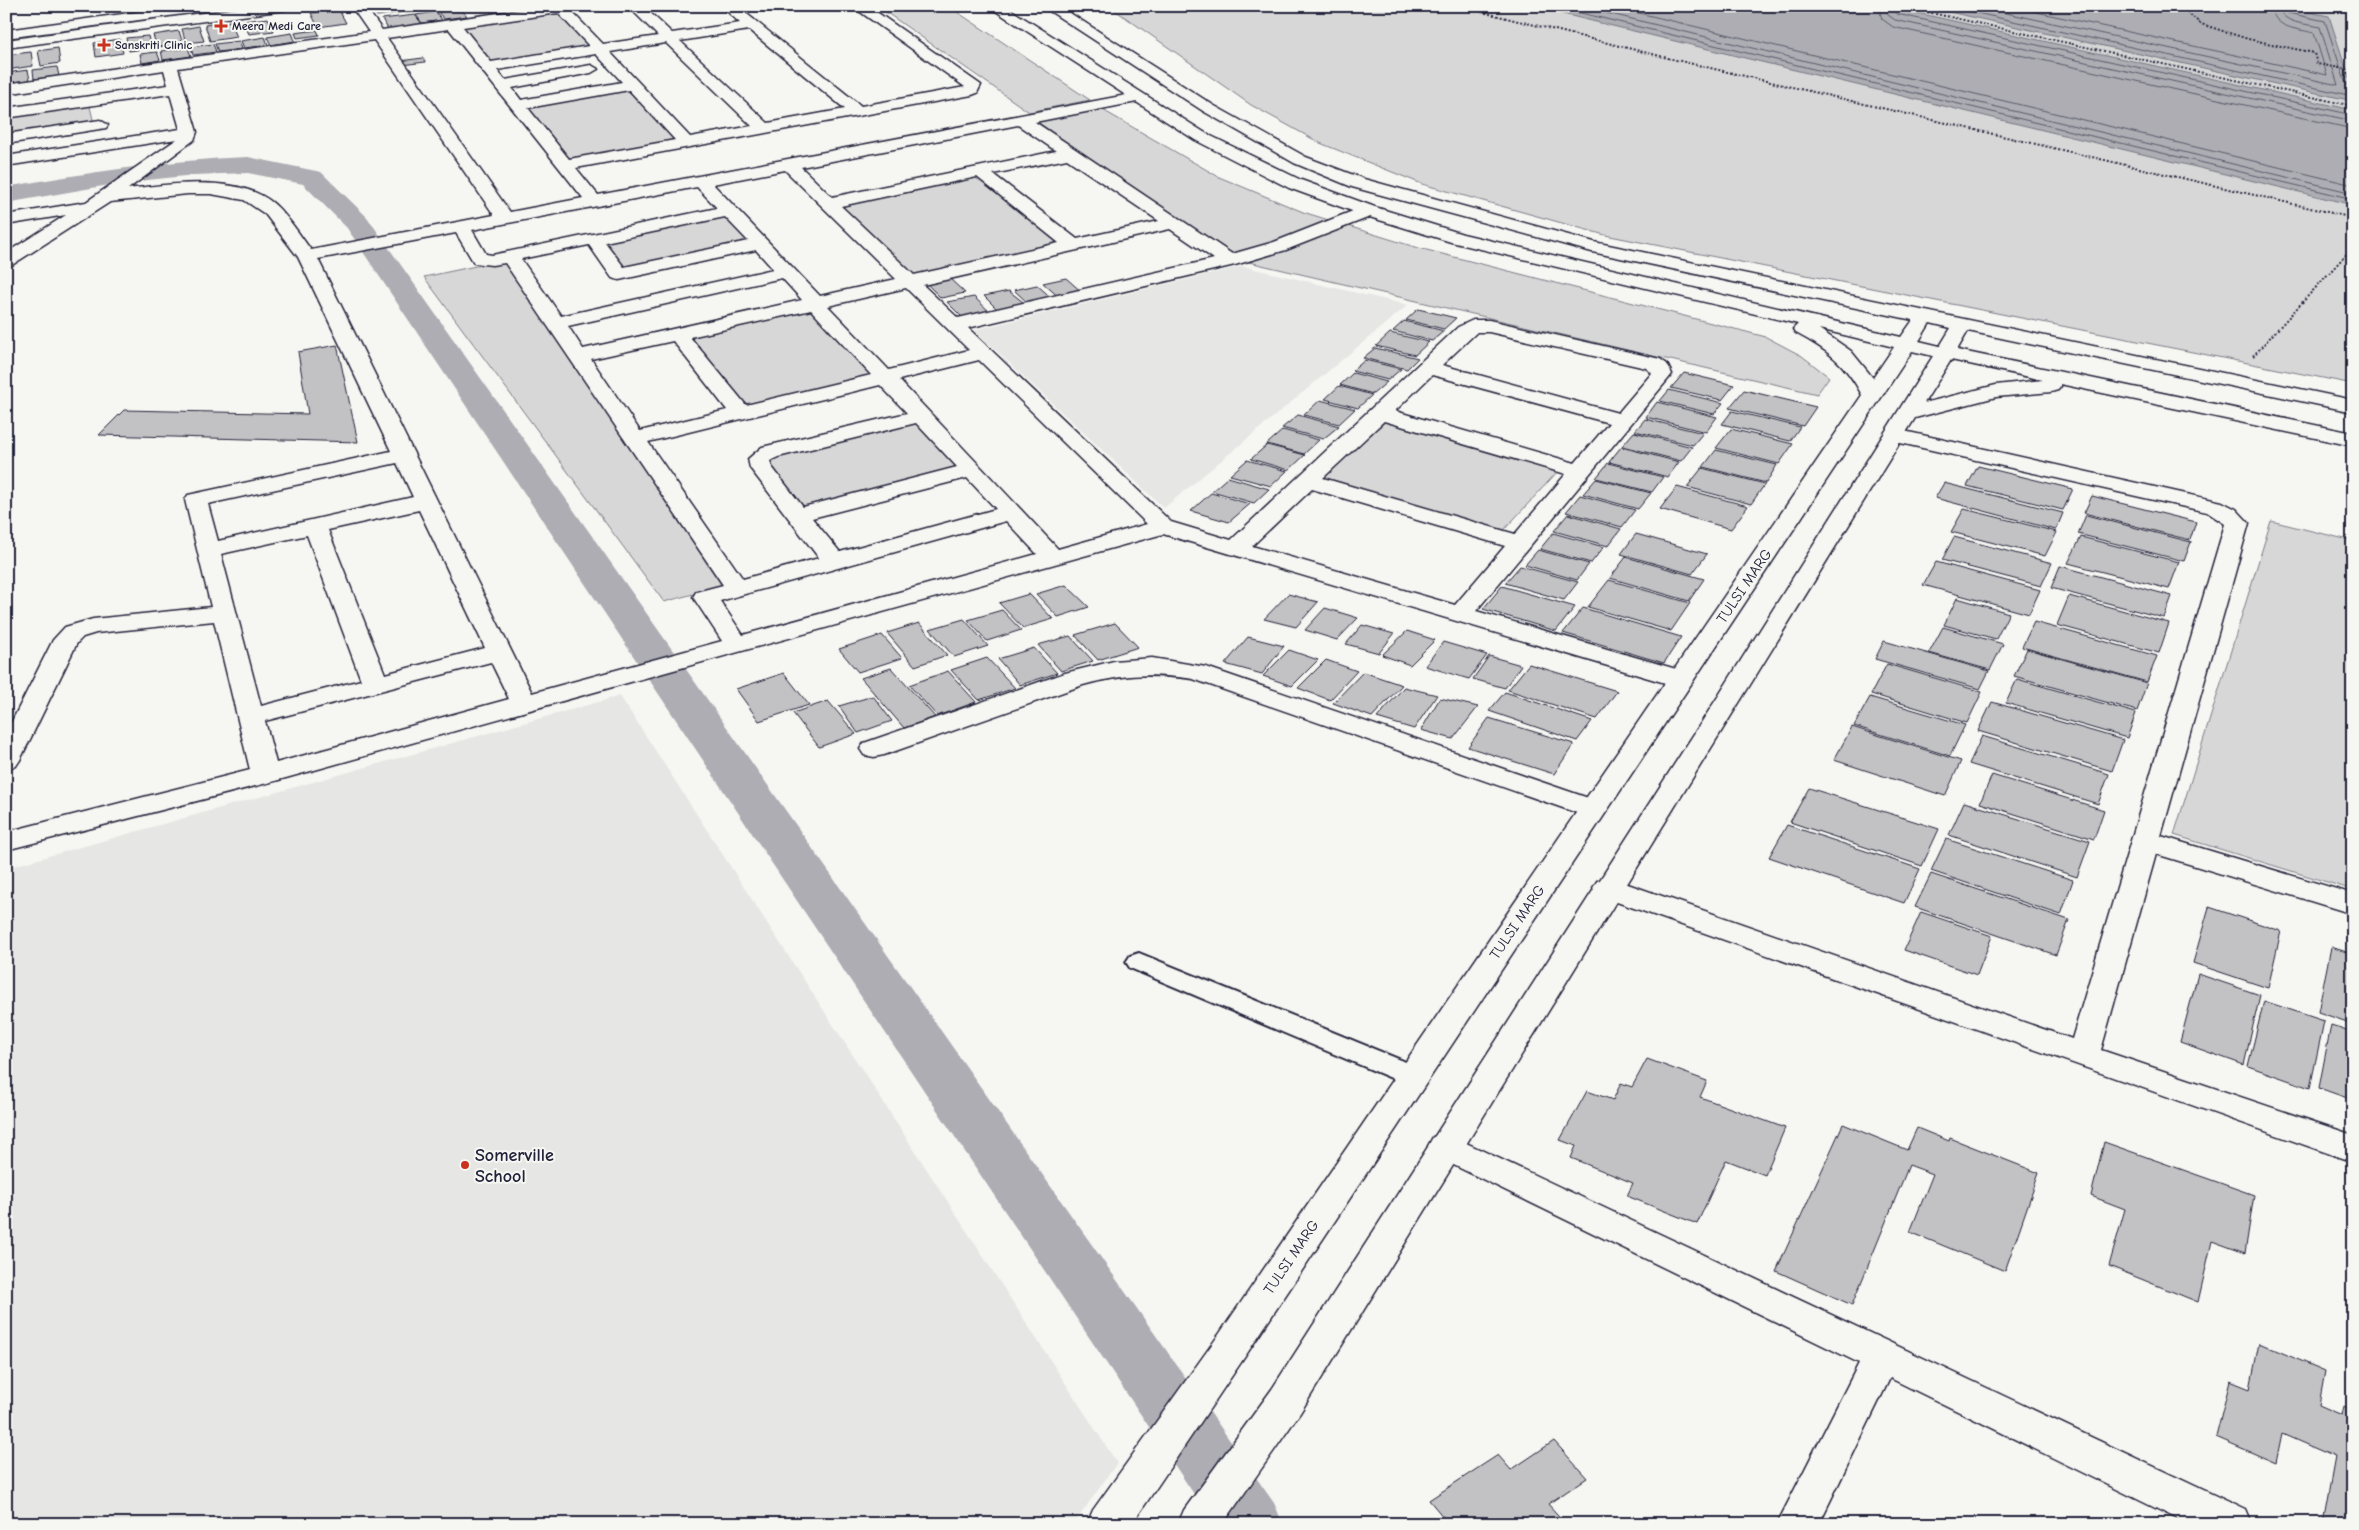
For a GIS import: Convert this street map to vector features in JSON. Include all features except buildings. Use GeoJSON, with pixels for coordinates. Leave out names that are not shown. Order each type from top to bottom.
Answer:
{"type":"FeatureCollection","features":[{"type":"Feature","properties":{"kind":"street"},"geometry":{"type":"LineString","coordinates":[[6,23],[132,6]]}},
{"type":"Feature","properties":{"kind":"street"},"geometry":{"type":"LineString","coordinates":[[6,34],[213,6]]}},
{"type":"Feature","properties":{"kind":"street"},"geometry":{"type":"LineString","coordinates":[[6,44],[285,6]]}},
{"type":"Feature","properties":{"kind":"street"},"geometry":{"type":"LineString","coordinates":[[358,6],[506,218]]}},
{"type":"Feature","properties":{"kind":"street"},"geometry":{"type":"LineString","coordinates":[[634,6],[765,129]]}},
{"type":"Feature","properties":{"kind":"street"},"geometry":{"type":"LineString","coordinates":[[728,6],[859,112]]}},
{"type":"Feature","properties":{"kind":"street"},"geometry":{"type":"LineString","coordinates":[[565,165],[964,93],[972,90],[973,85],[859,6]]}},
{"type":"Feature","properties":{"kind":"street"},"geometry":{"type":"LineString","coordinates":[[995,6],[1201,137],[1250,163],[1296,184],[1369,210],[1457,238],[1945,354],[2353,440]]}},
{"type":"Feature","properties":{"kind":"street"},"geometry":{"type":"LineString","coordinates":[[1050,6],[1238,125],[1300,160],[1358,183],[1592,247],[1962,326],[2353,406]]}},
{"type":"Feature","properties":{"kind":"street"},"geometry":{"type":"LineString","coordinates":[[6,89],[568,7],[599,49],[687,143]]}},
{"type":"Feature","properties":{"kind":"street"},"geometry":{"type":"LineString","coordinates":[[453,24],[594,201]]}},
{"type":"Feature","properties":{"kind":"street"},"geometry":{"type":"LineString","coordinates":[[487,67],[751,25]]}},
{"type":"Feature","properties":{"kind":"street"},"geometry":{"type":"LineString","coordinates":[[6,261],[106,197],[186,140],[189,132],[170,65]]}},
{"type":"Feature","properties":{"kind":"street"},"geometry":{"type":"LineString","coordinates":[[501,85],[614,65]]}},
{"type":"Feature","properties":{"kind":"street"},"geometry":{"type":"LineString","coordinates":[[517,105],[633,85]]}},
{"type":"Feature","properties":{"kind":"street"},"geometry":{"type":"LineString","coordinates":[[6,113],[177,88]]}},
{"type":"Feature","properties":{"kind":"street"},"geometry":{"type":"LineString","coordinates":[[308,256],[1137,98]]}},
{"type":"Feature","properties":{"kind":"street"},"geometry":{"type":"LineString","coordinates":[[94,100],[106,145]]}},
{"type":"Feature","properties":{"kind":"street"},"geometry":{"type":"LineString","coordinates":[[1021,120],[1229,261]]}},
{"type":"Feature","properties":{"kind":"street"},"geometry":{"type":"LineString","coordinates":[[6,139],[100,125]]}},
{"type":"Feature","properties":{"kind":"street"},"geometry":{"type":"LineString","coordinates":[[6,161],[189,132]]}},
{"type":"Feature","properties":{"kind":"street"},"geometry":{"type":"LineString","coordinates":[[828,203],[1070,153]]}},
{"type":"Feature","properties":{"kind":"street"},"geometry":{"type":"LineString","coordinates":[[788,164],[1163,527],[1681,679]]}},
{"type":"Feature","properties":{"kind":"street"},"geometry":{"type":"LineString","coordinates":[[980,172],[1073,245]]}},
{"type":"Feature","properties":{"kind":"street"},"geometry":{"type":"LineString","coordinates":[[701,181],[1053,557]]}},
{"type":"Feature","properties":{"kind":"street"},"geometry":{"type":"LineString","coordinates":[[6,220],[106,197],[174,189],[214,189],[248,195],[265,205],[308,256],[524,703]]}},
{"type":"Feature","properties":{"kind":"street"},"geometry":{"type":"LineString","coordinates":[[954,325],[1229,261],[1280,246],[1369,210]]}},
{"type":"Feature","properties":{"kind":"street"},"geometry":{"type":"LineString","coordinates":[[461,226],[480,259],[492,260],[729,211]]}},
{"type":"Feature","properties":{"kind":"street"},"geometry":{"type":"LineString","coordinates":[[578,356],[1174,223]]}},
{"type":"Feature","properties":{"kind":"street"},"geometry":{"type":"LineString","coordinates":[[593,239],[643,303]]}},
{"type":"Feature","properties":{"kind":"street"},"geometry":{"type":"LineString","coordinates":[[619,274],[761,244]]}},
{"type":"Feature","properties":{"kind":"street"},"geometry":{"type":"LineString","coordinates":[[510,256],[737,588]]}},
{"type":"Feature","properties":{"kind":"street"},"geometry":{"type":"LineString","coordinates":[[555,323],[786,272]]}},
{"type":"Feature","properties":{"kind":"street"},"geometry":{"type":"LineString","coordinates":[[1776,314],[1845,354],[1859,369],[1872,395]]}},
{"type":"Feature","properties":{"kind":"street","name":"TULSI MARG"},"geometry":{"type":"LineString","coordinates":[[1108,1524],[1232,1344],[1924,318]]}},
{"type":"Feature","properties":{"kind":"street"},"geometry":{"type":"LineString","coordinates":[[1236,548],[1465,331],[1473,326],[1489,326],[1653,363],[1660,368],[1662,374],[1460,614]]}},
{"type":"Feature","properties":{"kind":"street"},"geometry":{"type":"LineString","coordinates":[[1199,1524],[1286,1401],[1962,326]]}},
{"type":"Feature","properties":{"kind":"street"},"geometry":{"type":"LineString","coordinates":[[677,333],[740,412]]}},
{"type":"Feature","properties":{"kind":"street"},"geometry":{"type":"LineString","coordinates":[[635,438],[983,353]]}},
{"type":"Feature","properties":{"kind":"street"},"geometry":{"type":"LineString","coordinates":[[1428,368],[1622,420]]}},
{"type":"Feature","properties":{"kind":"street"},"geometry":{"type":"LineString","coordinates":[[1901,425],[1980,392],[2036,385],[2110,388]]}},
{"type":"Feature","properties":{"kind":"street"},"geometry":{"type":"LineString","coordinates":[[1380,413],[1579,471]]}},
{"type":"Feature","properties":{"kind":"street"},"geometry":{"type":"LineString","coordinates":[[834,561],[761,468],[759,459],[770,452],[921,416]]}},
{"type":"Feature","properties":{"kind":"street"},"geometry":{"type":"LineString","coordinates":[[1901,425],[2214,507],[2228,514],[2237,523],[2082,1056]]}},
{"type":"Feature","properties":{"kind":"street"},"geometry":{"type":"LineString","coordinates":[[265,775],[196,500],[405,455]]}},
{"type":"Feature","properties":{"kind":"street"},"geometry":{"type":"LineString","coordinates":[[798,515],[971,470]]}},
{"type":"Feature","properties":{"kind":"street"},"geometry":{"type":"LineString","coordinates":[[1308,480],[1519,543]]}},
{"type":"Feature","properties":{"kind":"street"},"geometry":{"type":"LineString","coordinates":[[209,550],[427,501]]}},
{"type":"Feature","properties":{"kind":"street"},"geometry":{"type":"LineString","coordinates":[[737,644],[705,597],[1012,512]]}},
{"type":"Feature","properties":{"kind":"street"},"geometry":{"type":"LineString","coordinates":[[315,526],[376,684]]}},
{"type":"Feature","properties":{"kind":"street"},"geometry":{"type":"LineString","coordinates":[[6,841],[265,775],[1163,527]]}},
{"type":"Feature","properties":{"kind":"street"},"geometry":{"type":"LineString","coordinates":[[6,760],[66,640],[74,632],[92,626],[224,613]]}},
{"type":"Feature","properties":{"kind":"street"},"geometry":{"type":"LineString","coordinates":[[250,717],[499,652]]}},
{"type":"Feature","properties":{"kind":"street"},"geometry":{"type":"LineString","coordinates":[[874,749],[1074,679],[1114,669],[1152,666],[1197,672],[1593,809]]}},
{"type":"Feature","properties":{"kind":"street"},"geometry":{"type":"LineString","coordinates":[[2146,841],[2353,904]]}},
{"type":"Feature","properties":{"kind":"street"},"geometry":{"type":"LineString","coordinates":[[1608,888],[2082,1056],[2353,1149]]}},
{"type":"Feature","properties":{"kind":"street"},"geometry":{"type":"LineString","coordinates":[[1445,1146],[2230,1524]]}},
{"type":"Feature","properties":{"kind":"street"},"geometry":{"type":"LineString","coordinates":[[1798,1524],[1882,1356]]}},
{"type":"Feature","properties":{"kind":"lane"},"geometry":{"type":"LineString","coordinates":[[1139,962],[1413,1076]]}},
{"type":"Feature","properties":{"kind":"path"},"geometry":{"type":"LineString","coordinates":[[1458,6],[1676,60],[2353,218]]}},
{"type":"Feature","properties":{"kind":"path"},"geometry":{"type":"LineString","coordinates":[[1900,6],[2353,106]]}},
{"type":"Feature","properties":{"kind":"path"},"geometry":{"type":"LineString","coordinates":[[2168,6],[2187,12],[2201,24],[2248,40],[2314,53],[2317,64],[2346,69],[2353,86]]}},
{"type":"Feature","properties":{"kind":"path"},"geometry":{"type":"LineString","coordinates":[[2231,381],[2353,248]]}},
{"type":"Feature","properties":{"kind":"shaded area"},"geometry":{"type":"Polygon","coordinates":[[[877,6],[948,6],[1090,100],[1029,112],[877,6]]]}},
{"type":"Feature","properties":{"kind":"shaded area"},"geometry":{"type":"Polygon","coordinates":[[[1109,6],[2353,6],[2353,384],[1605,235],[1422,184],[1320,143],[1251,105],[1109,6]]]}},
{"type":"Feature","properties":{"kind":"shaded area"},"geometry":{"type":"Polygon","coordinates":[[[557,12],[591,47],[492,63],[461,26],[557,12]]]}},
{"type":"Feature","properties":{"kind":"shaded area"},"geometry":{"type":"Polygon","coordinates":[[[626,89],[677,140],[570,160],[524,106],[626,89]]]}},
{"type":"Feature","properties":{"kind":"shaded area"},"geometry":{"type":"Polygon","coordinates":[[[89,102],[94,124],[6,137],[6,115],[89,102]]]}},
{"type":"Feature","properties":{"kind":"shaded area"},"geometry":{"type":"Polygon","coordinates":[[[1101,109],[1219,177],[1303,212],[1415,247],[1766,337],[1802,356],[1829,377],[1817,394],[1240,260],[1036,121],[1101,109]]]}},
{"type":"Feature","properties":{"kind":"shaded area"},"geometry":{"type":"Polygon","coordinates":[[[977,176],[1061,243],[913,275],[836,204],[977,176]]]}},
{"type":"Feature","properties":{"kind":"shaded area"},"geometry":{"type":"Polygon","coordinates":[[[726,214],[755,244],[623,271],[598,239],[726,214]]]}},
{"type":"Feature","properties":{"kind":"shaded area"},"geometry":{"type":"Polygon","coordinates":[[[504,260],[722,586],[664,602],[424,277],[504,260]]]}},
{"type":"Feature","properties":{"kind":"shaded area"},"geometry":{"type":"Polygon","coordinates":[[[1242,266],[1408,305],[1164,508],[974,330],[1242,266]]]}},
{"type":"Feature","properties":{"kind":"shaded area"},"geometry":{"type":"Polygon","coordinates":[[[810,306],[878,376],[745,408],[684,334],[810,306]]]}},
{"type":"Feature","properties":{"kind":"shaded area"},"geometry":{"type":"Polygon","coordinates":[[[918,421],[962,468],[802,510],[763,460],[918,421]]]}},
{"type":"Feature","properties":{"kind":"shaded area"},"geometry":{"type":"Polygon","coordinates":[[[1385,422],[1559,470],[1503,531],[1322,478],[1385,422]]]}},
{"type":"Feature","properties":{"kind":"shaded area"},"geometry":{"type":"Polygon","coordinates":[[[2271,521],[2353,541],[2353,890],[2174,835],[2271,521]]]}},
{"type":"Feature","properties":{"kind":"shaded area","name":"Somerville School"},"geometry":{"type":"Polygon","coordinates":[[[620,696],[1117,1463],[1074,1524],[6,1524],[6,868],[620,696]]]}},
{"type":"Feature","properties":{"kind":"water"},"geometry":{"type":"Polygon","coordinates":[[[1530,6],[1886,6],[2353,110],[2353,205],[1530,6]]]}},
{"type":"Feature","properties":{"kind":"water"},"geometry":{"type":"Polygon","coordinates":[[[1922,6],[2278,6],[2329,16],[2353,90],[2353,101],[1922,6]]]}},
{"type":"Feature","properties":{"kind":"waterway"},"geometry":{"type":"LineString","coordinates":[[6,195],[120,175],[194,167],[248,165],[312,178],[357,223],[1251,1524]]}},
{"type":"Feature","properties":{"kind":"place","name":"Meera Medi Care"},"geometry":{"type":"Point","coordinates":[221,26]}},
{"type":"Feature","properties":{"kind":"place","name":"Sanskriti Clinic"},"geometry":{"type":"Point","coordinates":[104,45]}},
{"type":"Feature","properties":{"kind":"place","name":"Somerville School"},"geometry":{"type":"Point","coordinates":[465,1165]}}]}
